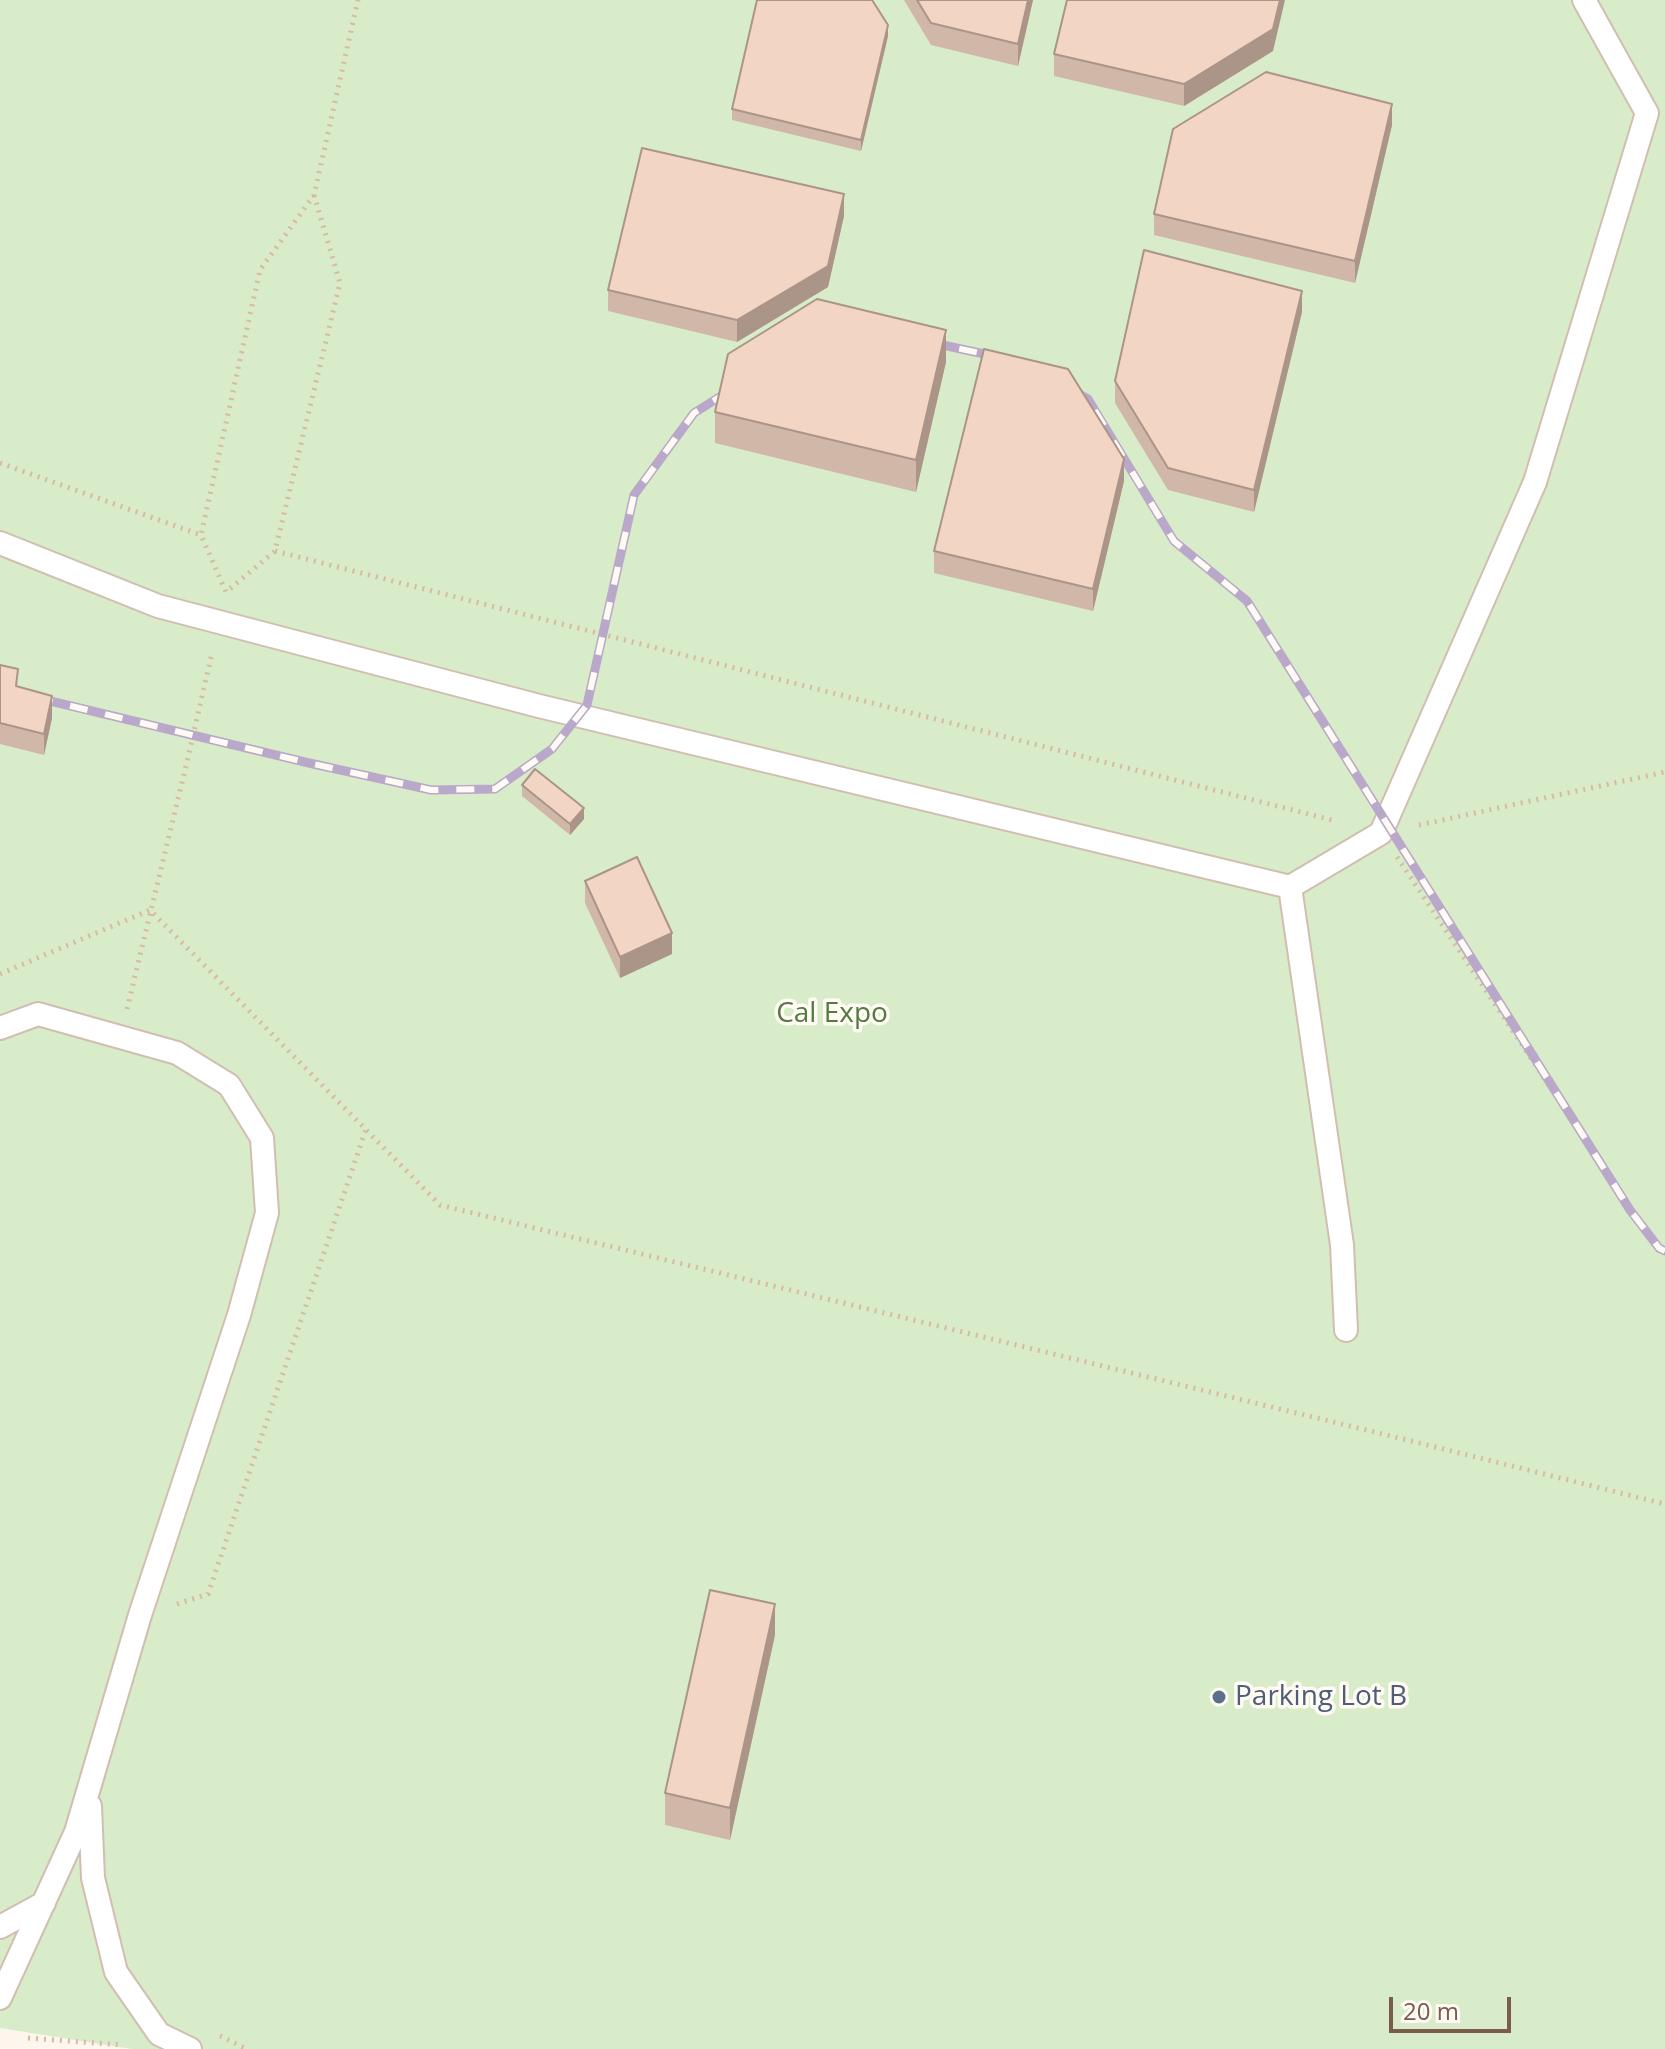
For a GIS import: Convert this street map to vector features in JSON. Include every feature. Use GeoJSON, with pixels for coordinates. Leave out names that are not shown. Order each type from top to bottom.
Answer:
{"type":"FeatureCollection","features":[{"type":"Feature","properties":{"kind":"lane"},"geometry":{"type":"LineString","coordinates":[[0,543],[158,606],[539,706],[1290,887],[1381,833],[1535,482],[1647,113],[1584,0]]}},
{"type":"Feature","properties":{"kind":"lane"},"geometry":{"type":"LineString","coordinates":[[1290,887],[1342,1245],[1346,1330]]}},
{"type":"Feature","properties":{"kind":"lane"},"geometry":{"type":"LineString","coordinates":[[0,1028],[38,1014],[177,1053],[229,1085],[262,1138],[267,1213],[239,1315],[140,1615],[76,1832],[0,1998]]}},
{"type":"Feature","properties":{"kind":"lane"},"geometry":{"type":"LineString","coordinates":[[89,1787],[93,1878],[116,1972],[159,2034],[190,2049]]}},
{"type":"Feature","properties":{"kind":"lane"},"geometry":{"type":"LineString","coordinates":[[0,1927],[44,1903]]}},
{"type":"Feature","properties":{"kind":"path"},"geometry":{"type":"LineString","coordinates":[[314,195],[340,283],[275,551],[226,592],[201,535],[260,270],[314,195],[358,0]]}},
{"type":"Feature","properties":{"kind":"path"},"geometry":{"type":"LineString","coordinates":[[0,463],[201,535]]}},
{"type":"Feature","properties":{"kind":"path"},"geometry":{"type":"LineString","coordinates":[[275,551],[1381,833],[1665,772]]}},
{"type":"Feature","properties":{"kind":"path"},"geometry":{"type":"LineString","coordinates":[[120,1037],[203,690]]}},
{"type":"Feature","properties":{"kind":"path"},"geometry":{"type":"LineString","coordinates":[[1381,833],[1651,1239],[1660,1252],[1665,1253]]}},
{"type":"Feature","properties":{"kind":"path"},"geometry":{"type":"LineString","coordinates":[[0,974],[150,910]]}},
{"type":"Feature","properties":{"kind":"path"},"geometry":{"type":"LineString","coordinates":[[150,910],[440,1205],[1665,1504]]}},
{"type":"Feature","properties":{"kind":"path"},"geometry":{"type":"LineString","coordinates":[[140,1615],[208,1594],[366,1129]]}},
{"type":"Feature","properties":{"kind":"path"},"geometry":{"type":"LineString","coordinates":[[28,2038],[123,2045]]}},
{"type":"Feature","properties":{"kind":"green space","name":"Cal Expo"},"geometry":{"type":"Polygon","coordinates":[[[0,0],[1665,0],[1665,2049],[132,2049],[0,2028],[0,0]]]}},
{"type":"Feature","properties":{"kind":"building"},"geometry":{"type":"Polygon","coordinates":[[[757,0],[872,0],[888,25],[861,140],[732,109],[757,0]]]}},
{"type":"Feature","properties":{"kind":"building"},"geometry":{"type":"Polygon","coordinates":[[[917,0],[1028,0],[1018,44],[931,23],[917,0]]]}},
{"type":"Feature","properties":{"kind":"building"},"geometry":{"type":"Polygon","coordinates":[[[1067,0],[1280,0],[1273,29],[1184,84],[1054,54],[1067,0]]]}},
{"type":"Feature","properties":{"kind":"building"},"geometry":{"type":"Polygon","coordinates":[[[1266,72],[1392,104],[1355,261],[1154,214],[1173,129],[1266,72]]]}},
{"type":"Feature","properties":{"kind":"building"},"geometry":{"type":"Polygon","coordinates":[[[642,148],[844,194],[828,266],[737,320],[608,290],[642,148]]]}},
{"type":"Feature","properties":{"kind":"building"},"geometry":{"type":"Polygon","coordinates":[[[1144,250],[1302,291],[1254,490],[1168,468],[1115,381],[1144,250]]]}},
{"type":"Feature","properties":{"kind":"building"},"geometry":{"type":"Polygon","coordinates":[[[817,299],[946,330],[916,460],[715,412],[728,354],[817,299]]]}},
{"type":"Feature","properties":{"kind":"building"},"geometry":{"type":"Polygon","coordinates":[[[984,349],[1068,369],[1124,459],[1093,589],[934,551],[984,349]]]}},
{"type":"Feature","properties":{"kind":"building"},"geometry":{"type":"Polygon","coordinates":[[[0,665],[18,669],[16,686],[52,696],[44,734],[0,723],[0,665]]]}},
{"type":"Feature","properties":{"kind":"building"},"geometry":{"type":"Polygon","coordinates":[[[535,769],[584,808],[570,824],[522,785],[535,769]]]}},
{"type":"Feature","properties":{"kind":"building"},"geometry":{"type":"Polygon","coordinates":[[[637,857],[672,933],[620,957],[585,881],[637,857]]]}},
{"type":"Feature","properties":{"kind":"building"},"geometry":{"type":"Polygon","coordinates":[[[710,1590],[775,1604],[730,1808],[665,1793],[710,1590]]]}},
{"type":"Feature","properties":{"kind":"railway"},"geometry":{"type":"LineString","coordinates":[[924,341],[1003,358]]}},
{"type":"Feature","properties":{"kind":"railway"},"geometry":{"type":"LineString","coordinates":[[0,689],[431,790],[495,789],[552,749],[587,705],[634,495],[694,413],[737,386]]}},
{"type":"Feature","properties":{"kind":"railway"},"geometry":{"type":"LineString","coordinates":[[1068,388],[1088,399],[1174,541],[1247,601],[1630,1210],[1659,1248],[1665,1251]]}},
{"type":"Feature","properties":{"kind":"place","name":"Parking Lot B"},"geometry":{"type":"Point","coordinates":[1219,1697]}}]}
